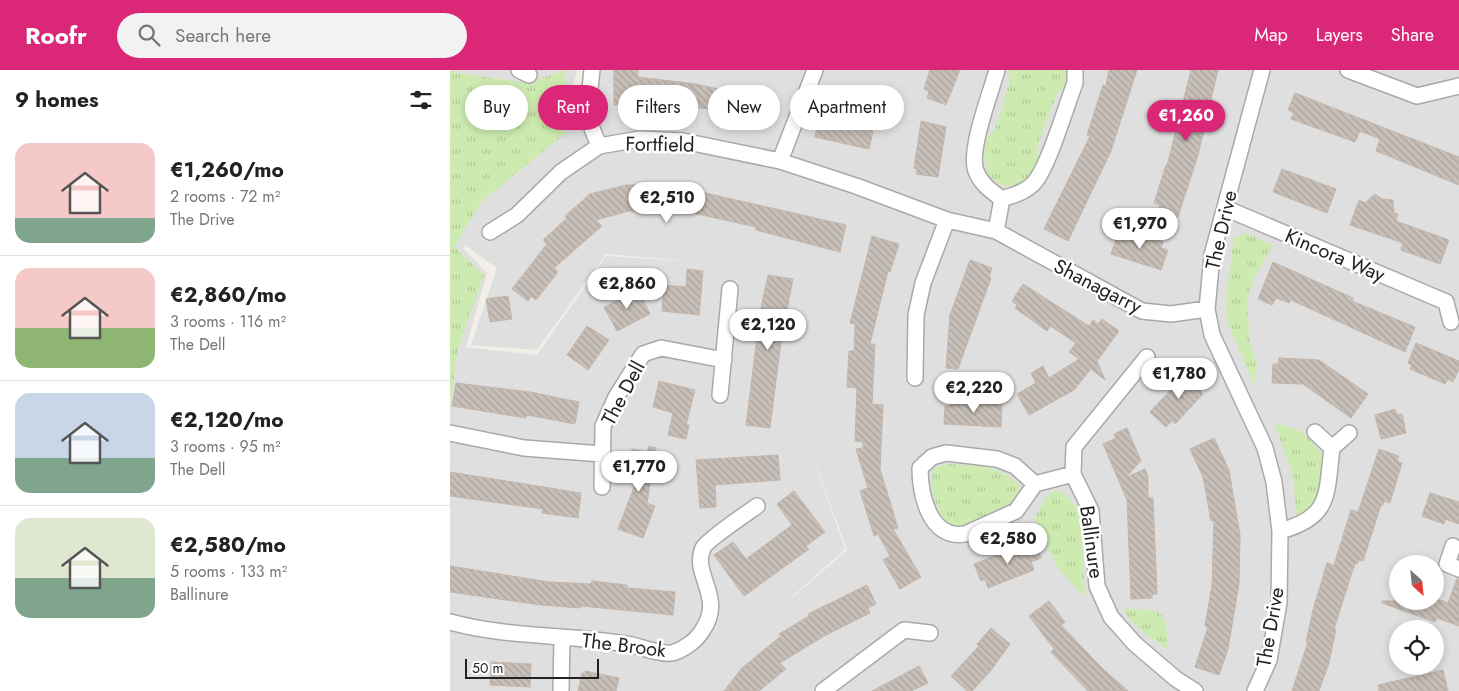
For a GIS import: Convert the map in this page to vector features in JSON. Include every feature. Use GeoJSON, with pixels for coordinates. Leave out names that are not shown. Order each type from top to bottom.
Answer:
{"type":"FeatureCollection","features":[{"type":"Feature","properties":{"kind":"street","name":"Fortfield"},"geometry":{"type":"LineString","coordinates":[[592,70],[587,116],[599,146]]}},
{"type":"Feature","properties":{"kind":"street"},"geometry":{"type":"LineString","coordinates":[[780,161],[815,70]]}},
{"type":"Feature","properties":{"kind":"street"},"geometry":{"type":"LineString","coordinates":[[997,70],[975,144],[975,169],[985,186],[1002,199]]}},
{"type":"Feature","properties":{"kind":"street"},"geometry":{"type":"LineString","coordinates":[[1002,199],[1022,192],[1034,184],[1043,169],[1075,83],[1075,70]]}},
{"type":"Feature","properties":{"kind":"street","name":"The Drive"},"geometry":{"type":"LineString","coordinates":[[1255,691],[1268,660],[1278,603],[1280,531],[1274,482],[1265,448],[1212,335],[1207,309],[1212,255],[1262,70]]}},
{"type":"Feature","properties":{"kind":"street"},"geometry":{"type":"LineString","coordinates":[[1348,70],[1417,96],[1459,88]]}},
{"type":"Feature","properties":{"kind":"street","name":"Fortfield"},"geometry":{"type":"LineString","coordinates":[[490,232],[517,215],[561,172],[599,146],[640,140],[684,140],[780,161],[856,186]]}},
{"type":"Feature","properties":{"kind":"street","name":"Shanagarry"},"geometry":{"type":"LineString","coordinates":[[856,186],[947,220],[996,231],[1142,311],[1171,314],[1207,309]]}},
{"type":"Feature","properties":{"kind":"street"},"geometry":{"type":"LineString","coordinates":[[996,231],[1002,199]]}},
{"type":"Feature","properties":{"kind":"street","name":"Kincora Way"},"geometry":{"type":"LineString","coordinates":[[1225,208],[1452,299],[1451,322]]}},
{"type":"Feature","properties":{"kind":"street"},"geometry":{"type":"LineString","coordinates":[[915,378],[916,315],[924,283],[947,220]]}},
{"type":"Feature","properties":{"kind":"street"},"geometry":{"type":"LineString","coordinates":[[720,395],[730,289]]}},
{"type":"Feature","properties":{"kind":"street","name":"The Dell"},"geometry":{"type":"LineString","coordinates":[[602,487],[603,426],[616,397],[644,354],[661,348],[724,360]]}},
{"type":"Feature","properties":{"kind":"street","name":"Ballinure"},"geometry":{"type":"LineString","coordinates":[[1147,357],[1074,446],[1073,474],[1091,511],[1098,586],[1111,617],[1135,644],[1176,680],[1195,691]]}},
{"type":"Feature","properties":{"kind":"street"},"geometry":{"type":"LineString","coordinates":[[1315,432],[1332,448]]}},
{"type":"Feature","properties":{"kind":"street","name":"The Dell"},"geometry":{"type":"LineString","coordinates":[[450,433],[524,448],[602,454]]}},
{"type":"Feature","properties":{"kind":"street"},"geometry":{"type":"LineString","coordinates":[[1280,531],[1300,526],[1315,516],[1324,504],[1332,448],[1350,433]]}},
{"type":"Feature","properties":{"kind":"street"},"geometry":{"type":"LineString","coordinates":[[1035,484],[1016,466],[997,459],[946,453],[932,457],[920,468],[920,488],[935,523],[943,530],[956,535],[965,534],[1016,511],[1035,484],[1073,474]]}},
{"type":"Feature","properties":{"kind":"street","name":"The Brook"},"geometry":{"type":"LineString","coordinates":[[450,622],[478,629],[627,644],[670,654],[685,648],[702,631],[712,607],[708,585],[700,564],[704,547],[757,506]]}},
{"type":"Feature","properties":{"kind":"street"},"geometry":{"type":"LineString","coordinates":[[1453,546],[1447,564],[1459,568]]}},
{"type":"Feature","properties":{"kind":"street"},"geometry":{"type":"LineString","coordinates":[[823,691],[904,630],[930,633]]}},
{"type":"Feature","properties":{"kind":"street","name":"The Brook"},"geometry":{"type":"LineString","coordinates":[[561,691],[562,638]]}},
{"type":"Feature","properties":{"kind":"shaded area"},"geometry":{"type":"Polygon","coordinates":[[[450,70],[577,70],[573,85],[538,85],[538,130],[608,130],[608,85],[586,85],[589,70],[1459,70],[1459,691],[450,691],[450,70]],[[484,228],[463,248],[487,273],[466,347],[537,355],[606,256],[696,262],[606,254],[537,350],[471,345],[497,268],[466,246],[484,228]],[[802,427],[845,549],[762,624],[847,550],[802,427]]]}},
{"type":"Feature","properties":{"kind":"green space"},"geometry":{"type":"Polygon","coordinates":[[[450,70],[456,73],[528,83],[565,70],[565,85],[538,85],[538,130],[566,130],[566,133],[482,201],[454,247],[484,275],[457,352],[450,409],[450,70]]]}},
{"type":"Feature","properties":{"kind":"green space"},"geometry":{"type":"Polygon","coordinates":[[[1008,70],[1067,70],[1068,76],[1064,90],[1058,91],[1037,147],[1039,158],[1027,178],[1015,187],[1002,185],[988,177],[984,154],[987,137],[995,129],[1010,80],[1008,70]]]}},
{"type":"Feature","properties":{"kind":"green space"},"geometry":{"type":"Polygon","coordinates":[[[1244,233],[1273,245],[1255,276],[1247,299],[1250,344],[1257,364],[1254,385],[1227,321],[1225,304],[1234,238],[1244,233]]]}},
{"type":"Feature","properties":{"kind":"green space"},"geometry":{"type":"Polygon","coordinates":[[[1274,422],[1301,431],[1325,456],[1316,506],[1307,515],[1296,515],[1293,476],[1274,422]]]}},
{"type":"Feature","properties":{"kind":"green space"},"geometry":{"type":"Polygon","coordinates":[[[950,464],[987,467],[1003,473],[1020,485],[1017,494],[1012,502],[997,513],[959,528],[941,518],[931,488],[933,468],[950,464]]]}},
{"type":"Feature","properties":{"kind":"green space"},"geometry":{"type":"Polygon","coordinates":[[[1055,491],[1065,493],[1077,507],[1081,525],[1085,597],[1058,568],[1034,519],[1046,497],[1055,491]]]}},
{"type":"Feature","properties":{"kind":"green space"},"geometry":{"type":"Polygon","coordinates":[[[1124,609],[1148,610],[1161,614],[1166,627],[1168,651],[1138,628],[1128,617],[1124,609]]]}},
{"type":"Feature","properties":{"kind":"building"},"geometry":{"type":"Polygon","coordinates":[[[614,70],[638,70],[638,77],[696,84],[708,87],[708,109],[698,108],[698,85],[618,85],[618,105],[614,105],[614,70]]]}},
{"type":"Feature","properties":{"kind":"building"},"geometry":{"type":"Polygon","coordinates":[[[930,70],[960,70],[946,105],[927,98],[929,91],[924,89],[930,70]]]}},
{"type":"Feature","properties":{"kind":"building"},"geometry":{"type":"Polygon","coordinates":[[[1109,70],[1137,70],[1111,151],[1068,241],[1044,229],[1090,136],[1087,135],[1103,85],[1106,86],[1109,70]]]}},
{"type":"Feature","properties":{"kind":"building"},"geometry":{"type":"Polygon","coordinates":[[[1191,70],[1218,70],[1198,155],[1178,217],[1158,211],[1160,205],[1154,203],[1167,166],[1191,70]]]}},
{"type":"Feature","properties":{"kind":"building"},"geometry":{"type":"Polygon","coordinates":[[[1295,93],[1459,157],[1459,185],[1376,151],[1380,139],[1360,131],[1355,142],[1291,119],[1294,113],[1288,110],[1295,93]]]}},
{"type":"Feature","properties":{"kind":"building"},"geometry":{"type":"Polygon","coordinates":[[[921,121],[946,127],[938,177],[916,174],[917,169],[914,168],[921,121]]]}},
{"type":"Feature","properties":{"kind":"building"},"geometry":{"type":"Polygon","coordinates":[[[816,130],[873,131],[869,149],[815,137],[816,130]]]}},
{"type":"Feature","properties":{"kind":"building"},"geometry":{"type":"Polygon","coordinates":[[[1282,169],[1336,189],[1327,213],[1273,192],[1282,169]]]}},
{"type":"Feature","properties":{"kind":"building"},"geometry":{"type":"Polygon","coordinates":[[[626,185],[688,185],[688,189],[846,225],[840,252],[756,230],[756,227],[684,211],[629,211],[596,220],[602,226],[554,268],[558,272],[536,300],[531,296],[528,301],[512,289],[547,244],[543,240],[567,218],[565,216],[590,194],[626,185]]]}},
{"type":"Feature","properties":{"kind":"building"},"geometry":{"type":"Polygon","coordinates":[[[1375,194],[1382,199],[1393,200],[1394,213],[1398,214],[1396,221],[1449,240],[1440,264],[1401,250],[1403,243],[1350,225],[1359,200],[1365,203],[1375,194]]]}},
{"type":"Feature","properties":{"kind":"building"},"geometry":{"type":"Polygon","coordinates":[[[1126,230],[1163,242],[1161,248],[1168,250],[1161,270],[1111,254],[1118,234],[1124,236],[1126,230]]]}},
{"type":"Feature","properties":{"kind":"building"},"geometry":{"type":"Polygon","coordinates":[[[872,236],[899,244],[890,272],[888,271],[870,344],[875,344],[872,404],[883,405],[880,469],[898,528],[893,529],[921,577],[900,589],[883,560],[890,556],[878,534],[874,536],[860,491],[868,488],[856,449],[863,448],[863,442],[855,441],[857,388],[847,387],[849,351],[854,351],[855,324],[850,323],[872,236]]]}},
{"type":"Feature","properties":{"kind":"building"},"geometry":{"type":"Polygon","coordinates":[[[970,260],[992,268],[989,277],[991,278],[958,369],[946,368],[950,315],[970,260]]]}},
{"type":"Feature","properties":{"kind":"building"},"geometry":{"type":"Polygon","coordinates":[[[1273,262],[1353,298],[1352,301],[1415,327],[1405,352],[1291,300],[1289,303],[1276,298],[1272,305],[1258,299],[1273,262]]]}},
{"type":"Feature","properties":{"kind":"building"},"geometry":{"type":"Polygon","coordinates":[[[687,269],[703,271],[699,315],[662,311],[664,285],[686,287],[687,269]]]}},
{"type":"Feature","properties":{"kind":"building"},"geometry":{"type":"Polygon","coordinates":[[[768,275],[793,279],[787,310],[785,310],[770,428],[746,425],[760,313],[768,275]]]}},
{"type":"Feature","properties":{"kind":"building"},"geometry":{"type":"Polygon","coordinates":[[[1023,284],[1089,326],[1093,320],[1098,324],[1102,319],[1119,331],[1097,361],[1105,380],[1091,369],[1074,390],[1029,415],[1017,394],[1036,383],[1031,373],[1043,366],[1049,378],[1079,359],[1069,352],[1076,343],[1050,326],[1047,331],[1015,308],[1017,305],[1012,301],[1023,284]]]}},
{"type":"Feature","properties":{"kind":"building"},"geometry":{"type":"Polygon","coordinates":[[[638,290],[650,314],[617,331],[604,307],[638,290]]]}},
{"type":"Feature","properties":{"kind":"building"},"geometry":{"type":"Polygon","coordinates":[[[508,296],[512,319],[490,322],[486,299],[508,296]]]}},
{"type":"Feature","properties":{"kind":"building"},"geometry":{"type":"Polygon","coordinates":[[[587,326],[609,340],[588,370],[567,355],[587,326]]]}},
{"type":"Feature","properties":{"kind":"building"},"geometry":{"type":"Polygon","coordinates":[[[1416,343],[1459,361],[1459,369],[1453,382],[1448,379],[1445,384],[1410,369],[1412,365],[1408,363],[1416,343]]]}},
{"type":"Feature","properties":{"kind":"building"},"geometry":{"type":"Polygon","coordinates":[[[1279,358],[1319,360],[1368,394],[1351,418],[1303,384],[1272,383],[1273,364],[1278,364],[1279,358]]]}},
{"type":"Feature","properties":{"kind":"building"},"geometry":{"type":"Polygon","coordinates":[[[1189,370],[1205,385],[1200,391],[1203,394],[1175,424],[1172,421],[1166,427],[1150,412],[1189,370]]]}},
{"type":"Feature","properties":{"kind":"building"},"geometry":{"type":"Polygon","coordinates":[[[659,381],[695,390],[686,425],[689,425],[686,439],[668,435],[673,413],[653,407],[659,381]]]}},
{"type":"Feature","properties":{"kind":"building"},"geometry":{"type":"Polygon","coordinates":[[[456,383],[530,392],[579,402],[575,424],[527,415],[526,418],[452,406],[456,383]]]}},
{"type":"Feature","properties":{"kind":"building"},"geometry":{"type":"Polygon","coordinates":[[[950,400],[1002,403],[1001,427],[944,424],[945,406],[950,406],[950,400]]]}},
{"type":"Feature","properties":{"kind":"building"},"geometry":{"type":"Polygon","coordinates":[[[1395,409],[1397,415],[1402,414],[1406,433],[1381,439],[1375,415],[1395,409]]]}},
{"type":"Feature","properties":{"kind":"building"},"geometry":{"type":"Polygon","coordinates":[[[1127,428],[1141,461],[1125,478],[1145,469],[1148,476],[1148,498],[1153,498],[1157,594],[1152,594],[1152,598],[1131,599],[1127,500],[1103,444],[1116,438],[1114,434],[1127,428]]]}},
{"type":"Feature","properties":{"kind":"building"},"geometry":{"type":"Polygon","coordinates":[[[1214,438],[1229,470],[1240,535],[1239,584],[1228,649],[1219,675],[1195,667],[1208,627],[1205,626],[1212,585],[1214,521],[1211,521],[1203,477],[1190,449],[1214,438]]]}},
{"type":"Feature","properties":{"kind":"building"},"geometry":{"type":"Polygon","coordinates":[[[649,446],[656,448],[647,503],[655,506],[643,538],[618,529],[636,482],[626,481],[632,449],[647,452],[649,446]]]}},
{"type":"Feature","properties":{"kind":"building"},"geometry":{"type":"Polygon","coordinates":[[[1379,449],[1399,456],[1397,461],[1402,463],[1390,503],[1384,501],[1383,505],[1381,505],[1363,561],[1359,560],[1357,564],[1355,563],[1334,629],[1336,629],[1329,663],[1319,691],[1292,691],[1308,642],[1306,642],[1313,610],[1327,563],[1334,565],[1351,510],[1358,512],[1379,449]]]}},
{"type":"Feature","properties":{"kind":"building"},"geometry":{"type":"Polygon","coordinates":[[[778,455],[780,480],[715,485],[716,507],[700,508],[696,460],[778,455]]]}},
{"type":"Feature","properties":{"kind":"building"},"geometry":{"type":"Polygon","coordinates":[[[450,472],[581,493],[578,518],[542,513],[543,509],[450,496],[450,472]]]}},
{"type":"Feature","properties":{"kind":"building"},"geometry":{"type":"Polygon","coordinates":[[[794,491],[825,532],[806,546],[809,549],[744,596],[714,555],[733,542],[746,559],[792,525],[777,504],[794,491]]]}},
{"type":"Feature","properties":{"kind":"building"},"geometry":{"type":"Polygon","coordinates":[[[1430,493],[1459,502],[1459,524],[1445,519],[1444,524],[1422,516],[1430,493]]]}},
{"type":"Feature","properties":{"kind":"building"},"geometry":{"type":"Polygon","coordinates":[[[1034,541],[1041,558],[1031,562],[1034,570],[988,588],[985,579],[981,581],[974,564],[1034,541]]]}},
{"type":"Feature","properties":{"kind":"building"},"geometry":{"type":"Polygon","coordinates":[[[450,566],[549,582],[591,584],[592,581],[627,585],[627,588],[675,592],[673,615],[581,606],[580,608],[541,605],[450,592],[450,566]]]}},
{"type":"Feature","properties":{"kind":"building"},"geometry":{"type":"Polygon","coordinates":[[[1457,578],[1459,579],[1459,626],[1437,618],[1436,620],[1429,620],[1402,610],[1444,610],[1444,601],[1448,603],[1457,578]]]}},
{"type":"Feature","properties":{"kind":"building"},"geometry":{"type":"Polygon","coordinates":[[[867,585],[876,604],[868,608],[870,613],[824,636],[780,663],[786,669],[759,691],[724,691],[742,668],[781,636],[779,634],[809,616],[808,614],[867,585]]]}},
{"type":"Feature","properties":{"kind":"building"},"geometry":{"type":"Polygon","coordinates":[[[1049,601],[1065,622],[1061,625],[1104,670],[1128,691],[1088,691],[1051,652],[1054,649],[1029,616],[1049,601]]]}},
{"type":"Feature","properties":{"kind":"building"},"geometry":{"type":"Polygon","coordinates":[[[1382,601],[1389,601],[1389,606],[1382,603],[1382,601]]]}},
{"type":"Feature","properties":{"kind":"building"},"geometry":{"type":"Polygon","coordinates":[[[991,628],[1010,644],[989,673],[972,691],[967,691],[951,676],[979,646],[977,644],[991,628]]]}},
{"type":"Feature","properties":{"kind":"building"},"geometry":{"type":"Polygon","coordinates":[[[491,662],[531,664],[530,687],[490,685],[491,662]]]}},
{"type":"Feature","properties":{"kind":"building"},"geometry":{"type":"Polygon","coordinates":[[[919,666],[928,683],[911,691],[872,691],[919,666]]]}},
{"type":"Feature","properties":{"kind":"building"},"geometry":{"type":"Polygon","coordinates":[[[585,671],[619,678],[616,691],[578,691],[582,673],[585,673],[585,671]]]}},
{"type":"Feature","properties":{"kind":"building"},"geometry":{"type":"Polygon","coordinates":[[[1444,674],[1448,691],[1379,691],[1378,685],[1421,675],[1444,674]]]}}]}
